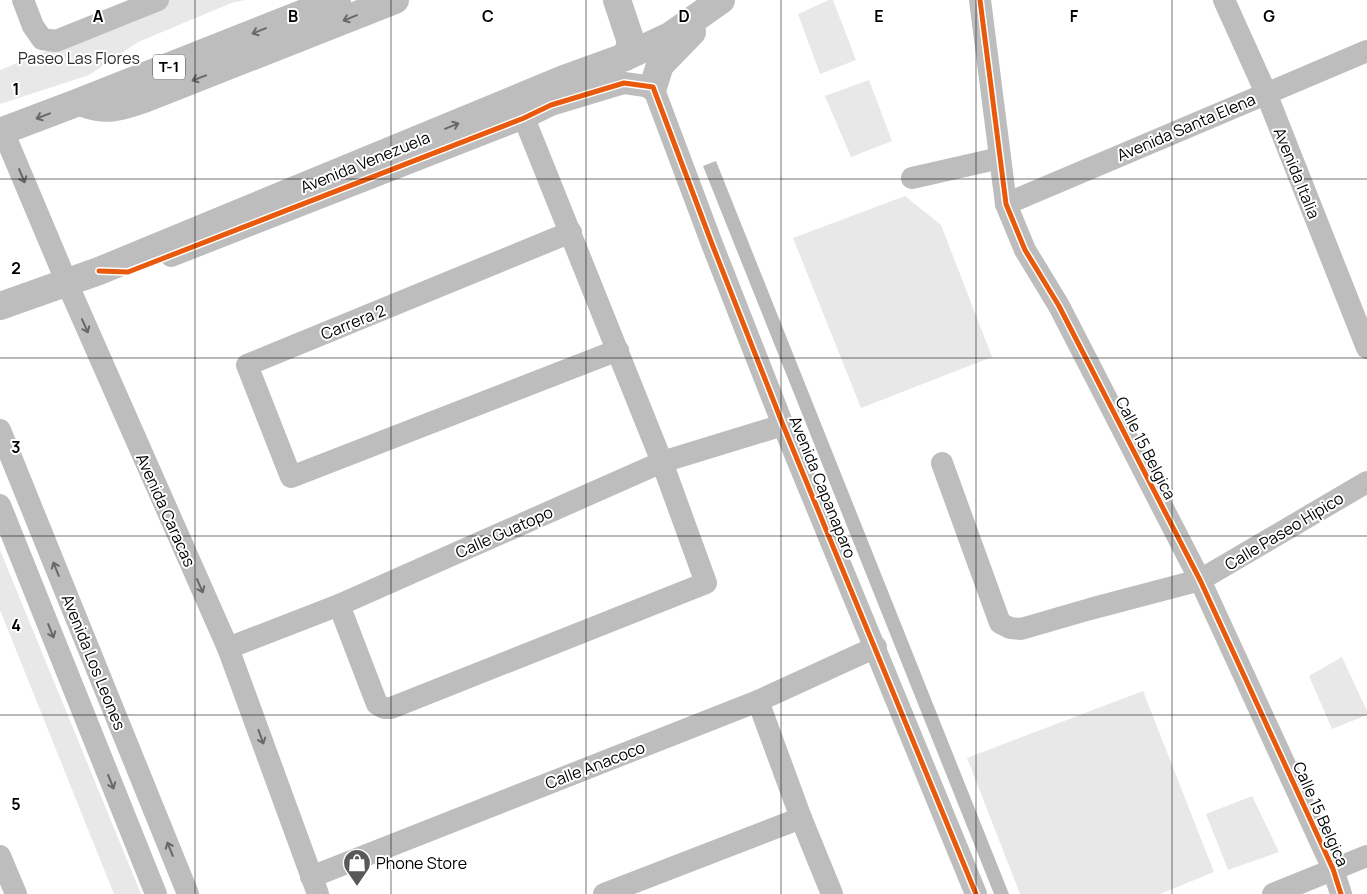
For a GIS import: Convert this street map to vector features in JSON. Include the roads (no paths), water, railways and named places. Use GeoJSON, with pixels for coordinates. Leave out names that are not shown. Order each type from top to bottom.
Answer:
{"type":"FeatureCollection","features":[{"type":"Feature","properties":{"kind":"main road"},"geometry":{"type":"LineString","coordinates":[[80,102],[93,107],[116,108],[213,73],[395,0]]}},
{"type":"Feature","properties":{"kind":"main road"},"geometry":{"type":"LineString","coordinates":[[617,0],[630,39],[630,47],[625,57]]}},
{"type":"Feature","properties":{"kind":"main road"},"geometry":{"type":"LineString","coordinates":[[653,87],[660,65],[721,0]]}},
{"type":"Feature","properties":{"kind":"main road","name":"Avenida Venezuela"},"geometry":{"type":"LineString","coordinates":[[0,306],[99,272],[564,79],[625,57],[670,36],[721,0]]}},
{"type":"Feature","properties":{"kind":"main road","name":"T-1"},"geometry":{"type":"LineString","coordinates":[[2,132],[332,2]]}},
{"type":"Feature","properties":{"kind":"street"},"geometry":{"type":"LineString","coordinates":[[23,0],[33,26],[42,39],[56,41],[153,1]]}},
{"type":"Feature","properties":{"kind":"street","name":"Calle 15 Belgica"},"geometry":{"type":"LineString","coordinates":[[980,0],[1006,204],[1024,250],[1058,306],[1200,580],[1333,869],[1341,894]]}},
{"type":"Feature","properties":{"kind":"street","name":"Avenida Italia"},"geometry":{"type":"LineString","coordinates":[[1224,0],[1266,93],[1367,348]]}},
{"type":"Feature","properties":{"kind":"street","name":"Avenida Santa Elena"},"geometry":{"type":"LineString","coordinates":[[1006,204],[1367,51]]}},
{"type":"Feature","properties":{"kind":"street"},"geometry":{"type":"LineString","coordinates":[[99,272],[128,272],[524,118],[551,105],[624,83],[653,87]]}},
{"type":"Feature","properties":{"kind":"street","name":"Avenida Capanaparo"},"geometry":{"type":"LineString","coordinates":[[653,87],[783,425],[876,647],[976,894]]}},
{"type":"Feature","properties":{"kind":"street"},"geometry":{"type":"LineString","coordinates":[[339,605],[377,704],[384,708],[391,708],[706,583],[662,462],[524,118]]}},
{"type":"Feature","properties":{"kind":"street","name":"Avenida Caracas"},"geometry":{"type":"LineString","coordinates":[[2,132],[228,648],[314,885]]}},
{"type":"Feature","properties":{"kind":"street"},"geometry":{"type":"LineString","coordinates":[[912,178],[1000,158]]}},
{"type":"Feature","properties":{"kind":"street","name":"Carrera 2"},"geometry":{"type":"LineString","coordinates":[[571,232],[247,365],[291,478],[618,350]]}},
{"type":"Feature","properties":{"kind":"street","name":"Calle Guatopo"},"geometry":{"type":"LineString","coordinates":[[228,648],[339,605],[662,462],[783,425]]}},
{"type":"Feature","properties":{"kind":"street","name":"Avenida Los Leones"},"geometry":{"type":"LineString","coordinates":[[0,430],[188,894]]}},
{"type":"Feature","properties":{"kind":"street","name":"Calle Paseo Hipico"},"geometry":{"type":"LineString","coordinates":[[942,463],[1000,623],[1010,628],[1021,629],[1200,580],[1367,482]]}},
{"type":"Feature","properties":{"kind":"street","name":"Avenida Los Leones"},"geometry":{"type":"LineString","coordinates":[[0,505],[156,894]]}},
{"type":"Feature","properties":{"kind":"street","name":"Calle Anacoco"},"geometry":{"type":"LineString","coordinates":[[314,885],[758,701],[876,647]]}},
{"type":"Feature","properties":{"kind":"street"},"geometry":{"type":"LineString","coordinates":[[758,701],[801,818],[832,894]]}},
{"type":"Feature","properties":{"kind":"street"},"geometry":{"type":"LineString","coordinates":[[604,894],[801,818]]}},
{"type":"Feature","properties":{"kind":"street"},"geometry":{"type":"LineString","coordinates":[[0,856],[16,894]]}},
{"type":"Feature","properties":{"kind":"street"},"geometry":{"type":"LineString","coordinates":[[1273,894],[1367,856]]}},
{"type":"Feature","properties":{"kind":"place","name":"Phone Store"},"geometry":{"type":"Point","coordinates":[357,887]}},
{"type":"Feature","properties":{"kind":"park label","name":"Paseo Las Flores"},"geometry":{"type":"Point","coordinates":[79,58]}}]}
